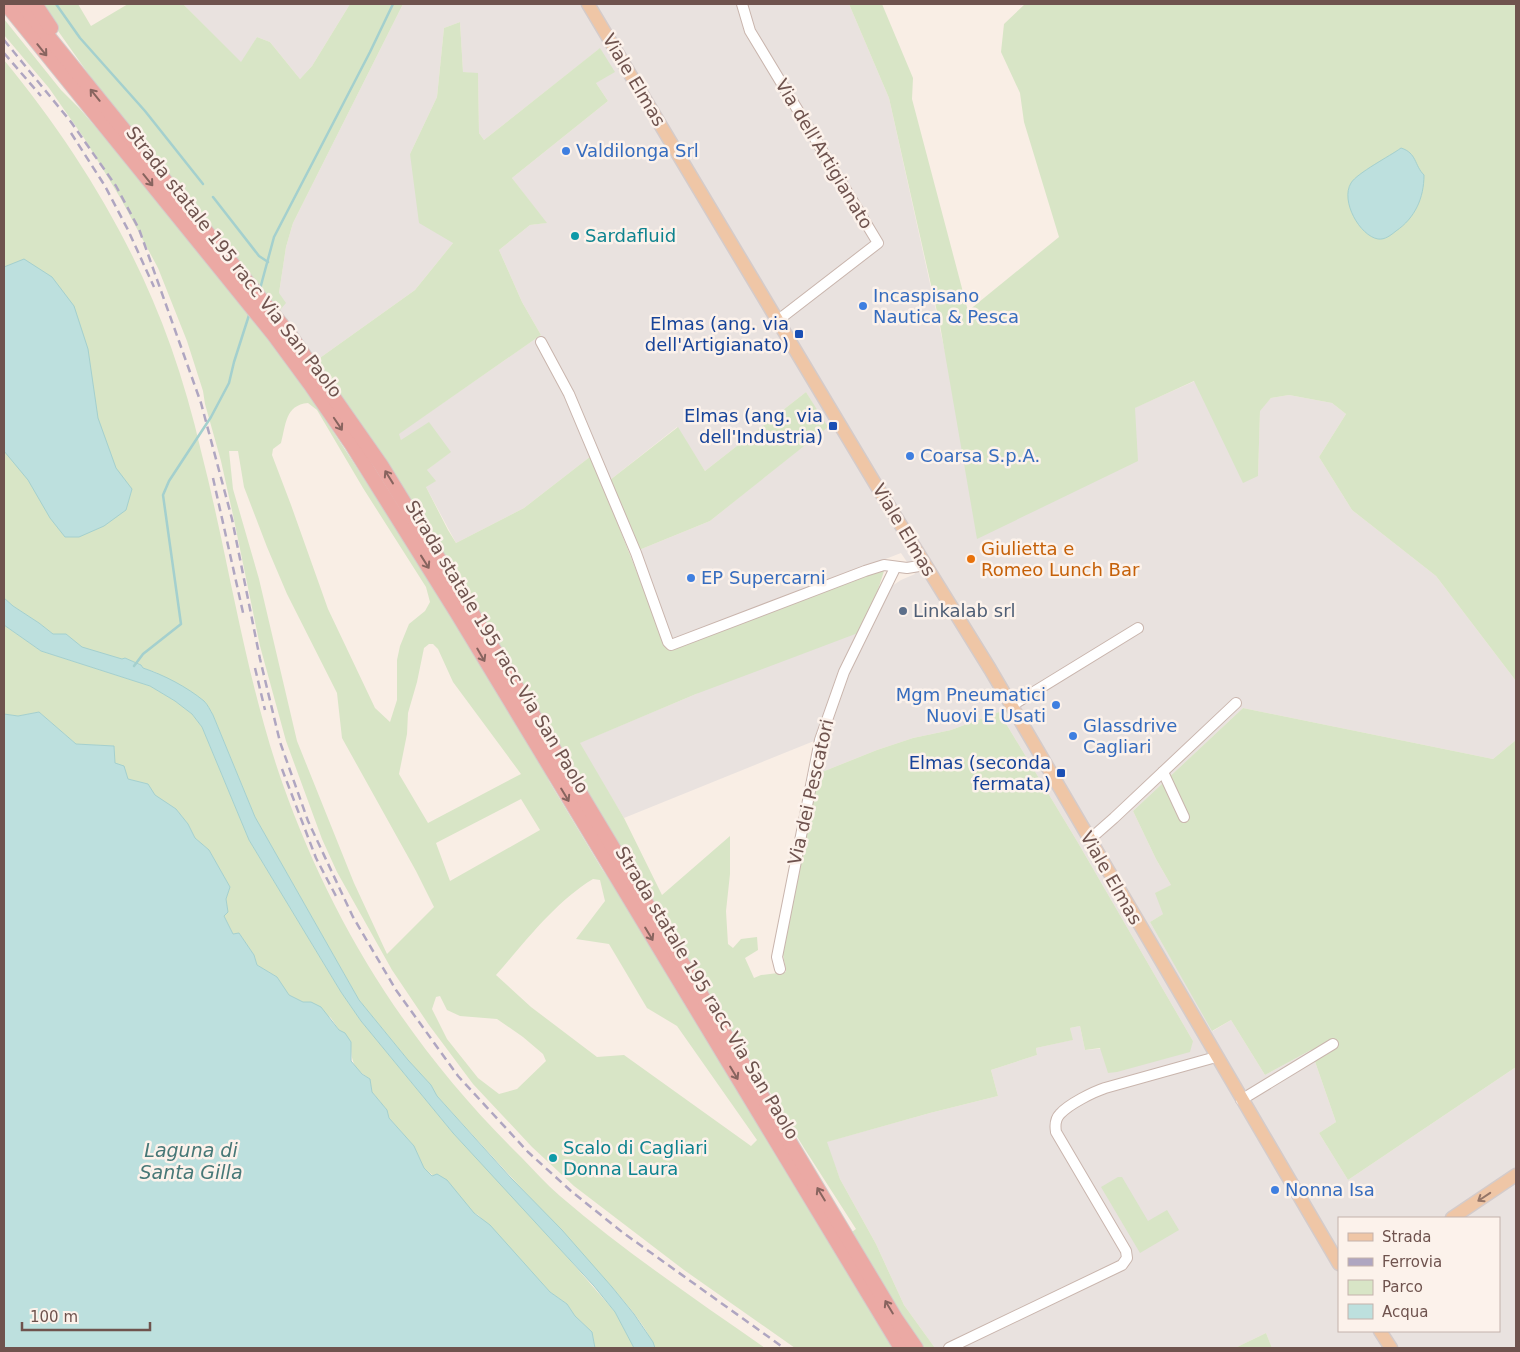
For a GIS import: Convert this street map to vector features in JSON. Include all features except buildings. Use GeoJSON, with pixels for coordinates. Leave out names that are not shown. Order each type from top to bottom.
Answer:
{"type":"FeatureCollection","features":[{"type":"Feature","properties":{"kind":"highway"},"geometry":{"type":"LineString","coordinates":[[34,4],[60,42],[64,58]]}},
{"type":"Feature","properties":{"kind":"highway","name":"Strada statale 195 racc Via San Paolo"},"geometry":{"type":"LineString","coordinates":[[11,7],[64,58],[121,137],[232,283],[315,381],[381,465],[469,608],[842,1240],[901,1348]]}},
{"type":"Feature","properties":{"kind":"highway","name":"Strada statale 195 racc Via San Paolo"},"geometry":{"type":"LineString","coordinates":[[11,7],[121,137]]}},
{"type":"Feature","properties":{"kind":"highway","name":"Strada statale 195 racc Via San Paolo"},"geometry":{"type":"LineString","coordinates":[[842,1240],[916,1348]]}},
{"type":"Feature","properties":{"kind":"main road","name":"Viale Elmas"},"geometry":{"type":"LineString","coordinates":[[588,4],[777,321],[1011,706],[1338,1262]]}},
{"type":"Feature","properties":{"kind":"main road"},"geometry":{"type":"LineString","coordinates":[[1453,1217],[1516,1175]]}},
{"type":"Feature","properties":{"kind":"main road"},"geometry":{"type":"LineString","coordinates":[[1381,1332],[1391,1348]]}},
{"type":"Feature","properties":{"kind":"street","name":"Via dell'Artigianato"},"geometry":{"type":"LineString","coordinates":[[742,4],[750,30],[878,243],[777,321]]}},
{"type":"Feature","properties":{"kind":"street"},"geometry":{"type":"LineString","coordinates":[[541,342],[569,394],[636,553],[668,642],[671,645],[884,565],[895,568],[907,568],[925,565]]}},
{"type":"Feature","properties":{"kind":"street","name":"Via dei Pescatori"},"geometry":{"type":"LineString","coordinates":[[780,969],[776,957],[820,740],[844,672],[895,568]]}},
{"type":"Feature","properties":{"kind":"street"},"geometry":{"type":"LineString","coordinates":[[1011,706],[1138,628]]}},
{"type":"Feature","properties":{"kind":"street"},"geometry":{"type":"LineString","coordinates":[[1089,840],[1236,703]]}},
{"type":"Feature","properties":{"kind":"street"},"geometry":{"type":"LineString","coordinates":[[1163,772],[1184,816]]}},
{"type":"Feature","properties":{"kind":"street"},"geometry":{"type":"LineString","coordinates":[[1241,1100],[1333,1044]]}},
{"type":"Feature","properties":{"kind":"street"},"geometry":{"type":"LineString","coordinates":[[949,1348],[1122,1265],[1127,1258],[1126,1251],[1056,1132],[1055,1125],[1060,1113],[1093,1092],[1216,1057]]}},
{"type":"Feature","properties":{"kind":"shaded area"},"geometry":{"type":"Polygon","coordinates":[[[183,4],[350,4],[312,66],[300,79],[270,42],[257,37],[241,63],[183,4]]]}},
{"type":"Feature","properties":{"kind":"shaded area"},"geometry":{"type":"Polygon","coordinates":[[[403,4],[849,4],[889,98],[946,356],[1134,408],[1195,381],[1258,476],[1260,410],[1271,398],[1289,395],[1332,403],[1346,414],[1319,457],[1352,510],[1436,576],[1516,681],[1516,740],[1493,759],[1243,708],[1133,811],[1171,885],[1163,914],[1150,922],[1213,1031],[1231,1020],[1265,1075],[1311,1050],[1336,1122],[1319,1133],[1348,1180],[1516,1067],[1516,1348],[1272,1348],[1266,1333],[1235,1348],[935,1348],[904,1305],[876,1244],[840,1179],[826,1142],[998,1096],[991,1070],[1037,1055],[1036,1048],[1072,1040],[1070,1028],[1080,1026],[1085,1050],[1193,1041],[1077,841],[999,712],[951,730],[913,738],[877,750],[817,774],[824,737],[624,818],[579,743],[696,694],[915,574],[901,553],[672,641],[639,550],[710,521],[827,427],[806,392],[705,471],[677,427],[610,480],[591,456],[524,508],[456,543],[426,487],[427,470],[450,452],[401,440],[398,434],[541,335],[522,302],[499,250],[530,225],[546,223],[512,178],[608,101],[596,83],[599,49],[484,140],[479,133],[478,74],[463,72],[460,22],[444,28],[437,97],[410,154],[453,243],[415,290],[317,360],[280,310],[279,293],[286,247],[293,223],[403,4]]]}},
{"type":"Feature","properties":{"kind":"green space"},"geometry":{"type":"Polygon","coordinates":[[[39,4],[78,4],[91,26],[128,4],[183,4],[241,62],[257,37],[270,42],[300,79],[312,66],[350,4],[403,4],[293,223],[286,247],[279,293],[286,303],[280,310],[317,360],[415,290],[453,243],[419,223],[410,154],[437,97],[444,28],[460,22],[463,72],[478,73],[479,133],[484,140],[600,48],[615,72],[596,83],[608,101],[512,178],[547,223],[530,225],[499,250],[522,302],[541,335],[399,434],[401,440],[429,422],[451,452],[427,470],[436,481],[426,487],[448,530],[456,543],[524,508],[591,456],[666,646],[871,573],[884,571],[876,596],[858,633],[696,694],[580,743],[624,818],[662,895],[730,836],[730,874],[726,911],[728,944],[733,948],[741,939],[757,937],[758,950],[745,958],[754,978],[761,975],[786,972],[783,954],[817,774],[877,750],[913,738],[951,730],[999,712],[1077,841],[1193,1041],[1190,1052],[1108,1073],[1100,1048],[1085,1050],[1080,1026],[1070,1028],[1073,1040],[1036,1048],[1037,1055],[991,1070],[998,1096],[827,1142],[840,1179],[876,1244],[904,1305],[935,1348],[795,1348],[684,1270],[574,1186],[532,1147],[473,1084],[429,1025],[392,970],[337,872],[322,839],[286,741],[260,646],[221,461],[203,391],[187,341],[158,268],[121,199],[84,138],[49,88],[4,35],[4,19],[61,90],[112,146],[109,103],[39,4]],[[329,376],[304,387],[433,584],[602,869],[635,918],[806,1205],[834,1245],[856,1229],[804,1148],[478,613],[329,376]],[[308,403],[300,405],[288,417],[281,443],[273,449],[272,455],[328,609],[375,708],[390,722],[397,700],[397,660],[400,646],[409,624],[425,611],[430,602],[426,587],[363,488],[317,410],[308,403]],[[229,451],[233,489],[259,579],[297,741],[354,883],[387,954],[434,907],[342,738],[337,693],[287,594],[267,547],[244,487],[238,451],[229,451]],[[429,644],[424,648],[408,713],[407,734],[399,774],[428,823],[521,774],[453,682],[438,649],[433,644],[429,644]],[[521,799],[436,843],[450,881],[540,830],[521,799]],[[593,879],[566,899],[496,975],[531,1007],[597,1057],[624,1055],[751,1146],[757,1140],[677,1026],[647,1008],[609,944],[576,939],[605,901],[600,880],[593,879]],[[440,996],[436,997],[432,1009],[447,1039],[478,1078],[499,1094],[517,1089],[546,1061],[543,1054],[497,1019],[460,1016],[447,1010],[440,996]]]}},
{"type":"Feature","properties":{"kind":"green space"},"geometry":{"type":"Polygon","coordinates":[[[849,4],[882,4],[913,78],[912,99],[968,311],[1059,237],[1024,122],[1020,93],[1001,52],[1004,24],[1025,4],[1516,4],[1516,681],[1436,576],[1352,510],[1319,457],[1346,414],[1332,403],[1289,395],[1271,398],[1260,411],[1258,476],[1243,483],[1194,381],[1135,408],[1138,461],[977,539],[940,325],[889,98],[849,4]]]}},
{"type":"Feature","properties":{"kind":"green space"},"geometry":{"type":"Polygon","coordinates":[[[4,60],[30,92],[78,160],[120,232],[156,308],[184,386],[195,425],[247,659],[269,742],[302,835],[351,936],[411,1030],[445,1074],[545,1182],[584,1216],[635,1255],[765,1348],[654,1348],[647,1332],[630,1308],[437,1096],[431,1085],[359,1000],[255,817],[213,715],[205,702],[155,672],[143,668],[141,665],[125,658],[122,660],[81,647],[66,634],[53,634],[4,598],[4,60]]]}},
{"type":"Feature","properties":{"kind":"green space"},"geometry":{"type":"Polygon","coordinates":[[[806,392],[828,427],[710,521],[639,550],[610,480],[678,427],[705,471],[806,392]]]}},
{"type":"Feature","properties":{"kind":"green space"},"geometry":{"type":"Polygon","coordinates":[[[4,625],[41,651],[150,686],[192,714],[202,727],[249,840],[341,992],[361,1021],[453,1133],[529,1213],[615,1312],[634,1348],[595,1348],[592,1332],[575,1316],[567,1304],[550,1292],[478,1215],[424,1168],[414,1146],[389,1118],[387,1110],[372,1092],[370,1079],[354,1064],[351,1042],[339,1030],[331,1018],[311,1002],[303,1002],[289,995],[277,977],[257,965],[254,955],[239,933],[233,934],[224,916],[228,912],[226,899],[230,887],[209,850],[195,838],[188,824],[176,809],[154,795],[148,784],[128,779],[124,767],[115,763],[114,746],[76,744],[39,712],[18,716],[4,714],[4,625]]]}},
{"type":"Feature","properties":{"kind":"green space"},"geometry":{"type":"Polygon","coordinates":[[[1243,708],[1493,759],[1516,740],[1516,1067],[1348,1180],[1319,1133],[1336,1122],[1311,1050],[1265,1075],[1231,1020],[1212,1031],[1150,922],[1163,914],[1155,893],[1171,885],[1133,811],[1243,708]]]}},
{"type":"Feature","properties":{"kind":"green space"},"geometry":{"type":"Polygon","coordinates":[[[1118,1177],[1122,1177],[1148,1221],[1167,1210],[1179,1230],[1140,1253],[1101,1187],[1118,1177]]]}},
{"type":"Feature","properties":{"kind":"green space"},"geometry":{"type":"Polygon","coordinates":[[[1266,1333],[1272,1348],[1235,1348],[1266,1333]]]}},
{"type":"Feature","properties":{"kind":"water"},"geometry":{"type":"Polygon","coordinates":[[[1401,148],[1413,156],[1424,175],[1422,192],[1417,207],[1403,226],[1390,236],[1378,239],[1365,232],[1354,217],[1348,199],[1348,190],[1354,179],[1360,174],[1401,148]]]}},
{"type":"Feature","properties":{"kind":"water"},"geometry":{"type":"Polygon","coordinates":[[[24,259],[52,277],[74,306],[88,349],[98,418],[116,468],[132,489],[126,510],[104,526],[79,537],[65,537],[50,518],[28,480],[4,451],[4,267],[24,259]]]}},
{"type":"Feature","properties":{"kind":"water"},"geometry":{"type":"Polygon","coordinates":[[[4,598],[53,634],[66,634],[82,647],[122,659],[125,658],[141,665],[143,668],[183,686],[205,703],[213,715],[255,817],[359,1000],[431,1085],[437,1096],[511,1178],[562,1230],[612,1287],[634,1314],[655,1348],[634,1348],[615,1312],[594,1286],[453,1133],[361,1021],[341,992],[249,840],[202,727],[192,714],[150,686],[41,651],[4,625],[4,598]]]}},
{"type":"Feature","properties":{"kind":"water","name":"Laguna di Santa Gilla"},"geometry":{"type":"Polygon","coordinates":[[[39,712],[76,744],[114,746],[115,763],[124,766],[128,779],[148,784],[155,795],[176,809],[188,824],[195,838],[209,850],[230,887],[226,899],[228,912],[224,916],[233,934],[239,933],[254,955],[257,965],[277,977],[289,995],[303,1002],[311,1002],[321,1007],[339,1030],[345,1033],[351,1042],[351,1061],[362,1074],[370,1079],[372,1092],[387,1110],[389,1118],[414,1146],[424,1168],[432,1176],[437,1174],[447,1180],[474,1213],[490,1225],[550,1292],[567,1304],[575,1316],[592,1332],[595,1348],[4,1348],[4,714],[18,716],[39,712]]]}},
{"type":"Feature","properties":{"kind":"waterway"},"geometry":{"type":"LineString","coordinates":[[56,4],[80,38],[145,111],[203,184]]}},
{"type":"Feature","properties":{"kind":"waterway"},"geometry":{"type":"LineString","coordinates":[[260,289],[274,237],[393,4]]}},
{"type":"Feature","properties":{"kind":"waterway"},"geometry":{"type":"LineString","coordinates":[[213,197],[259,256],[268,262]]}},
{"type":"Feature","properties":{"kind":"waterway"},"geometry":{"type":"LineString","coordinates":[[134,666],[143,654],[181,624],[163,495],[169,481],[211,417],[229,383],[250,312]]}},
{"type":"Feature","properties":{"kind":"railway"},"geometry":{"type":"LineString","coordinates":[[4,40],[71,122],[116,186],[139,229],[201,403],[232,519],[260,659],[280,742],[308,821],[353,917],[396,990],[458,1076],[528,1152],[571,1191],[622,1232],[784,1348]]}},
{"type":"Feature","properties":{"kind":"railway"},"geometry":{"type":"LineString","coordinates":[[4,53],[41,96]]}},
{"type":"Feature","properties":{"kind":"railway"},"geometry":{"type":"LineString","coordinates":[[71,133],[105,186],[154,287]]}},
{"type":"Feature","properties":{"kind":"railway"},"geometry":{"type":"LineString","coordinates":[[213,478],[244,617]]}},
{"type":"Feature","properties":{"kind":"railway"},"geometry":{"type":"LineString","coordinates":[[255,668],[265,710]]}},
{"type":"Feature","properties":{"kind":"railway"},"geometry":{"type":"LineString","coordinates":[[282,769],[316,858],[337,898]]}},
{"type":"Feature","properties":{"kind":"place","name":"Valdilonga Srl"},"geometry":{"type":"Point","coordinates":[566,151]}},
{"type":"Feature","properties":{"kind":"place","name":"Sardafluid"},"geometry":{"type":"Point","coordinates":[575,236]}},
{"type":"Feature","properties":{"kind":"place","name":"Incaspisano Nautica & Pesca"},"geometry":{"type":"Point","coordinates":[863,306]}},
{"type":"Feature","properties":{"kind":"place","name":"Elmas (ang. via dell'Artigianato)"},"geometry":{"type":"Point","coordinates":[799,334]}},
{"type":"Feature","properties":{"kind":"place","name":"Elmas (ang. via dell'Industria)"},"geometry":{"type":"Point","coordinates":[833,426]}},
{"type":"Feature","properties":{"kind":"place","name":"Coarsa S.p.A."},"geometry":{"type":"Point","coordinates":[910,456]}},
{"type":"Feature","properties":{"kind":"place","name":"Giulietta e Romeo Lunch Bar"},"geometry":{"type":"Point","coordinates":[971,559]}},
{"type":"Feature","properties":{"kind":"place","name":"EP Supercarni"},"geometry":{"type":"Point","coordinates":[691,578]}},
{"type":"Feature","properties":{"kind":"place","name":"Linkalab srl"},"geometry":{"type":"Point","coordinates":[903,611]}},
{"type":"Feature","properties":{"kind":"place","name":"Mgm Pneumatici Nuovi E Usati"},"geometry":{"type":"Point","coordinates":[1056,705]}},
{"type":"Feature","properties":{"kind":"place","name":"Glassdrive Cagliari"},"geometry":{"type":"Point","coordinates":[1073,736]}},
{"type":"Feature","properties":{"kind":"place","name":"Elmas (seconda fermata)"},"geometry":{"type":"Point","coordinates":[1061,773]}},
{"type":"Feature","properties":{"kind":"place","name":"Scalo di Cagliari Donna Laura"},"geometry":{"type":"Point","coordinates":[553,1158]}},
{"type":"Feature","properties":{"kind":"place","name":"Nonna Isa"},"geometry":{"type":"Point","coordinates":[1275,1190]}}]}
